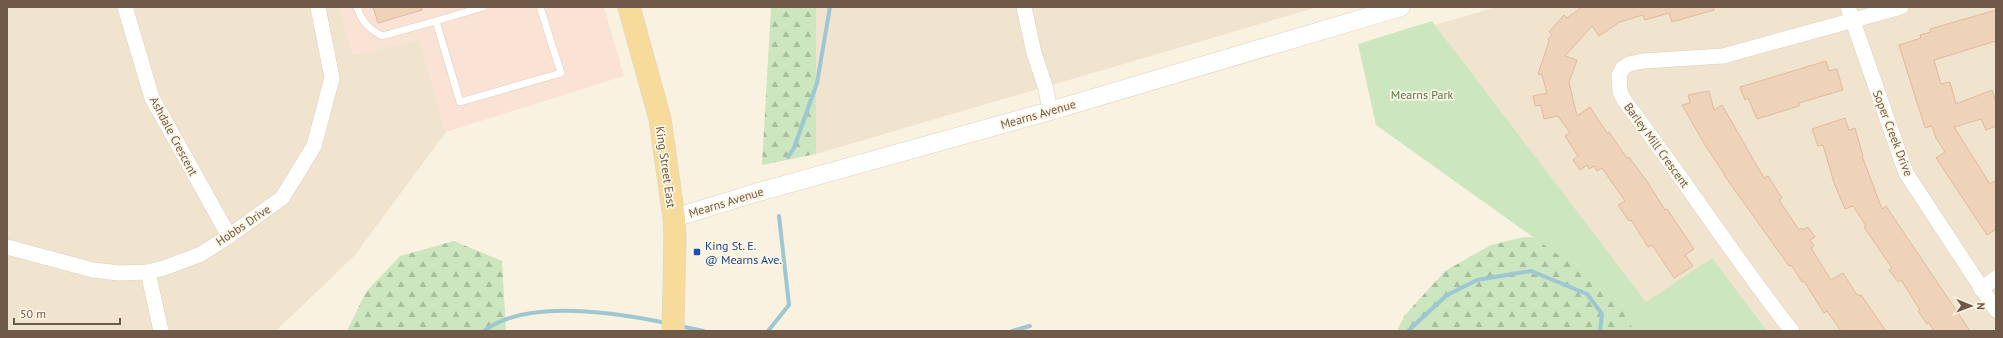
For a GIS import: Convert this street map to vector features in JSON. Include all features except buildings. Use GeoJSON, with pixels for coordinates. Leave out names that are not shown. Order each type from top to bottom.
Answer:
{"type":"FeatureCollection","features":[{"type":"Feature","properties":{"kind":"main road","name":"King Street East"},"geometry":{"type":"LineString","coordinates":[[629,7],[660,119],[674,218],[673,331]]}},
{"type":"Feature","properties":{"kind":"street","name":"Ashdale Crescent"},"geometry":{"type":"LineString","coordinates":[[125,7],[152,98],[229,236]]}},
{"type":"Feature","properties":{"kind":"street","name":"Hobbs Drive"},"geometry":{"type":"LineString","coordinates":[[7,247],[93,270],[119,273],[148,272],[164,268],[201,254],[282,198],[314,146],[332,78],[318,7]]}},
{"type":"Feature","properties":{"kind":"street"},"geometry":{"type":"LineString","coordinates":[[1024,7],[1034,53],[1046,89],[1050,111]]}},
{"type":"Feature","properties":{"kind":"street","name":"Mearns Avenue"},"geometry":{"type":"LineString","coordinates":[[674,218],[755,193],[1050,111],[1401,7]]}},
{"type":"Feature","properties":{"kind":"street"},"geometry":{"type":"LineString","coordinates":[[1850,14],[1901,7]]}},
{"type":"Feature","properties":{"kind":"street","name":"Soper Creek Drive"},"geometry":{"type":"LineString","coordinates":[[1850,14],[1906,173],[1996,310]]}},
{"type":"Feature","properties":{"kind":"street","name":"Barley Mill Crescent"},"geometry":{"type":"LineString","coordinates":[[1792,331],[1738,259],[1666,154],[1624,100],[1620,92],[1620,74],[1623,68],[1629,64],[1642,61],[1723,56],[1850,14]]}},
{"type":"Feature","properties":{"kind":"street"},"geometry":{"type":"LineString","coordinates":[[148,272],[161,331]]}},
{"type":"Feature","properties":{"kind":"street"},"geometry":{"type":"LineString","coordinates":[[1981,289],[1996,278]]}},
{"type":"Feature","properties":{"kind":"lane"},"geometry":{"type":"LineString","coordinates":[[357,7],[360,16],[368,29],[382,36],[484,7]]}},
{"type":"Feature","properties":{"kind":"lane"},"geometry":{"type":"LineString","coordinates":[[436,21],[460,102],[561,73],[540,7]]}},
{"type":"Feature","properties":{"kind":"shaded area"},"geometry":{"type":"Polygon","coordinates":[[[7,7],[339,7],[353,55],[419,39],[446,132],[355,255],[276,331],[7,331],[7,7]]]}},
{"type":"Feature","properties":{"kind":"shaded area"},"geometry":{"type":"Polygon","coordinates":[[[339,7],[604,7],[624,76],[446,132],[419,39],[353,55],[339,7]]]}},
{"type":"Feature","properties":{"kind":"shaded area"},"geometry":{"type":"Polygon","coordinates":[[[816,7],[1318,7],[816,154],[816,7]]]}},
{"type":"Feature","properties":{"kind":"shaded area"},"geometry":{"type":"Polygon","coordinates":[[[1496,7],[1996,7],[1996,331],[1767,331],[1712,259],[1646,303],[1435,25],[1496,7]]]}},
{"type":"Feature","properties":{"kind":"green space"},"geometry":{"type":"Polygon","coordinates":[[[771,7],[816,7],[816,154],[762,165],[771,7]]]}},
{"type":"Feature","properties":{"kind":"green space","name":"Mearns Park"},"geometry":{"type":"Polygon","coordinates":[[[1432,21],[1646,302],[1712,258],[1767,331],[1632,331],[1630,318],[1623,305],[1585,274],[1376,125],[1358,44],[1432,21]]]}},
{"type":"Feature","properties":{"kind":"green space"},"geometry":{"type":"Polygon","coordinates":[[[1524,237],[1553,239],[1625,306],[1635,321],[1635,331],[1397,331],[1405,315],[1445,271],[1491,245],[1524,237]]]}},
{"type":"Feature","properties":{"kind":"green space"},"geometry":{"type":"Polygon","coordinates":[[[454,241],[502,261],[506,331],[347,331],[366,292],[400,256],[454,241]]]}},
{"type":"Feature","properties":{"kind":"waterway"},"geometry":{"type":"LineString","coordinates":[[788,157],[794,148],[817,83],[830,7]]}},
{"type":"Feature","properties":{"kind":"waterway"},"geometry":{"type":"LineString","coordinates":[[768,331],[789,305],[779,216]]}},
{"type":"Feature","properties":{"kind":"waterway"},"geometry":{"type":"LineString","coordinates":[[1408,331],[1447,295],[1477,280],[1531,271],[1587,294],[1602,314],[1600,331]]}},
{"type":"Feature","properties":{"kind":"waterway"},"geometry":{"type":"LineString","coordinates":[[484,331],[502,321],[523,314],[547,311],[598,312],[666,323]]}},
{"type":"Feature","properties":{"kind":"waterway"},"geometry":{"type":"LineString","coordinates":[[679,326],[704,331]]}},
{"type":"Feature","properties":{"kind":"waterway"},"geometry":{"type":"LineString","coordinates":[[1012,331],[1030,326]]}},
{"type":"Feature","properties":{"kind":"place","name":"King St. E. @ Mearns Ave."},"geometry":{"type":"Point","coordinates":[697,252]}}]}
